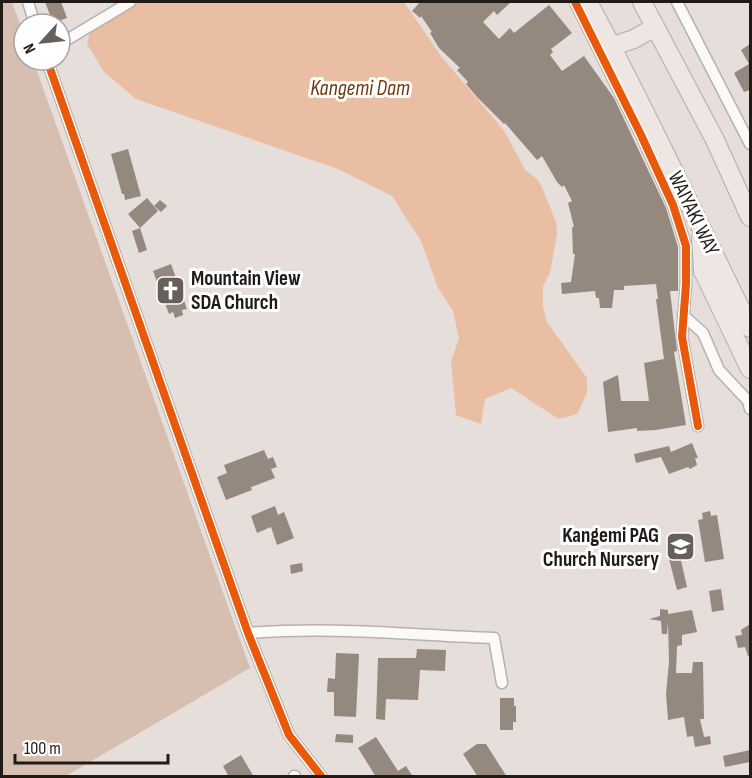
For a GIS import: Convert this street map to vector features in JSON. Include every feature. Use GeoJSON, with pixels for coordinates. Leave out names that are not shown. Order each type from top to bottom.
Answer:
{"type":"FeatureCollection","features":[{"type":"Feature","properties":{"kind":"highway","name":"WAIYAKI WAY"},"geometry":{"type":"LineString","coordinates":[[588,2],[613,46],[750,328]]}},
{"type":"Feature","properties":{"kind":"highway"},"geometry":{"type":"LineString","coordinates":[[642,2],[715,140],[750,217]]}},
{"type":"Feature","properties":{"kind":"highway"},"geometry":{"type":"LineString","coordinates":[[613,46],[634,39],[655,27]]}},
{"type":"Feature","properties":{"kind":"highway"},"geometry":{"type":"LineString","coordinates":[[700,228],[703,271],[750,369]]}},
{"type":"Feature","properties":{"kind":"street"},"geometry":{"type":"LineString","coordinates":[[72,37],[129,2]]}},
{"type":"Feature","properties":{"kind":"street"},"geometry":{"type":"LineString","coordinates":[[575,2],[673,205],[686,246],[682,337],[698,426]]}},
{"type":"Feature","properties":{"kind":"street"},"geometry":{"type":"LineString","coordinates":[[677,2],[750,143]]}},
{"type":"Feature","properties":{"kind":"street"},"geometry":{"type":"LineString","coordinates":[[51,72],[248,633],[289,735],[321,777]]}},
{"type":"Feature","properties":{"kind":"street"},"geometry":{"type":"LineString","coordinates":[[683,315],[703,333],[719,370],[748,401],[750,409]]}},
{"type":"Feature","properties":{"kind":"street"},"geometry":{"type":"LineString","coordinates":[[248,633],[352,632],[494,638],[502,683]]}},
{"type":"Feature","properties":{"kind":"shaded area"},"geometry":{"type":"Polygon","coordinates":[[[2,2],[12,2],[16,12],[12,12],[12,72],[37,72],[250,668],[66,776],[2,776],[2,2]]]}},
{"type":"Feature","properties":{"kind":"water","name":"Kangemi Dam"},"geometry":{"type":"Polygon","coordinates":[[[134,2],[404,2],[441,56],[505,132],[525,170],[537,179],[542,187],[556,222],[557,234],[550,273],[543,286],[543,307],[547,322],[587,378],[587,393],[577,414],[559,419],[511,388],[485,399],[481,424],[456,415],[451,362],[459,338],[453,311],[438,288],[421,241],[392,196],[338,169],[136,99],[104,72],[87,44],[90,31],[134,2]]]}},
{"type":"Feature","properties":{"kind":"building"},"geometry":{"type":"Polygon","coordinates":[[[45,2],[61,2],[65,12],[49,12],[45,2]]]}},
{"type":"Feature","properties":{"kind":"building"},"geometry":{"type":"Polygon","coordinates":[[[420,2],[511,2],[497,15],[494,11],[483,22],[499,39],[510,28],[514,33],[549,5],[572,33],[551,49],[553,52],[550,55],[562,71],[584,56],[614,98],[666,208],[678,247],[678,291],[670,291],[677,351],[674,352],[686,425],[656,430],[637,431],[637,428],[608,432],[603,382],[618,375],[621,401],[649,401],[644,363],[664,359],[656,284],[624,286],[624,290],[614,290],[612,308],[600,308],[599,298],[596,298],[595,291],[562,294],[561,283],[571,282],[575,254],[573,254],[572,227],[574,227],[568,203],[572,201],[564,185],[562,187],[557,182],[542,156],[537,160],[505,123],[466,84],[468,82],[457,70],[460,68],[439,48],[421,16],[420,18],[412,11],[420,2]]]}},
{"type":"Feature","properties":{"kind":"building"},"geometry":{"type":"Polygon","coordinates":[[[750,44],[750,90],[744,92],[734,73],[749,64],[741,50],[750,44]]]}},
{"type":"Feature","properties":{"kind":"building"},"geometry":{"type":"Polygon","coordinates":[[[128,149],[141,196],[125,200],[111,154],[128,149]]]}},
{"type":"Feature","properties":{"kind":"building"},"geometry":{"type":"Polygon","coordinates":[[[147,198],[158,211],[140,228],[128,214],[147,198]]]}},
{"type":"Feature","properties":{"kind":"building"},"geometry":{"type":"Polygon","coordinates":[[[160,200],[167,206],[161,212],[154,206],[160,200]]]}},
{"type":"Feature","properties":{"kind":"building"},"geometry":{"type":"Polygon","coordinates":[[[140,228],[147,250],[139,253],[132,231],[140,228]]]}},
{"type":"Feature","properties":{"kind":"building","name":"Mountain View SDA Church"},"geometry":{"type":"Polygon","coordinates":[[[171,264],[187,309],[182,310],[183,315],[175,318],[173,312],[169,314],[153,271],[171,264]]]}},
{"type":"Feature","properties":{"kind":"building"},"geometry":{"type":"Polygon","coordinates":[[[692,443],[698,458],[695,458],[697,465],[690,469],[688,467],[669,474],[661,457],[636,463],[634,454],[669,446],[671,452],[692,443]]]}},
{"type":"Feature","properties":{"kind":"building"},"geometry":{"type":"Polygon","coordinates":[[[264,450],[268,459],[273,457],[277,467],[271,469],[275,478],[226,500],[217,477],[227,473],[224,465],[264,450]]]}},
{"type":"Feature","properties":{"kind":"building"},"geometry":{"type":"Polygon","coordinates":[[[275,506],[278,515],[284,512],[294,538],[277,545],[271,527],[257,533],[251,516],[275,506]]]}},
{"type":"Feature","properties":{"kind":"building"},"geometry":{"type":"Polygon","coordinates":[[[710,511],[711,516],[717,515],[724,559],[705,562],[698,520],[703,519],[702,513],[710,511]]]}},
{"type":"Feature","properties":{"kind":"building"},"geometry":{"type":"Polygon","coordinates":[[[680,556],[687,587],[677,590],[669,559],[680,556]]]}},
{"type":"Feature","properties":{"kind":"building"},"geometry":{"type":"Polygon","coordinates":[[[302,563],[303,571],[291,574],[290,565],[302,563]]]}},
{"type":"Feature","properties":{"kind":"building"},"geometry":{"type":"Polygon","coordinates":[[[721,589],[724,610],[712,612],[709,591],[721,589]]]}},
{"type":"Feature","properties":{"kind":"building"},"geometry":{"type":"Polygon","coordinates":[[[660,609],[668,610],[668,614],[692,610],[697,632],[682,635],[682,645],[677,646],[676,673],[692,673],[693,662],[703,662],[704,719],[700,719],[704,737],[710,736],[711,744],[695,747],[693,736],[687,737],[684,717],[668,720],[666,694],[669,662],[668,622],[667,634],[662,634],[661,621],[649,619],[660,616],[660,609]]]}},
{"type":"Feature","properties":{"kind":"building"},"geometry":{"type":"Polygon","coordinates":[[[750,624],[750,656],[748,656],[745,647],[738,648],[735,636],[742,635],[741,630],[750,624]]]}},
{"type":"Feature","properties":{"kind":"building"},"geometry":{"type":"Polygon","coordinates":[[[417,649],[446,650],[445,671],[420,670],[418,700],[386,699],[385,720],[376,719],[378,658],[416,658],[417,649]]]}},
{"type":"Feature","properties":{"kind":"building"},"geometry":{"type":"Polygon","coordinates":[[[336,653],[359,654],[356,717],[334,716],[334,692],[327,692],[328,678],[335,679],[336,653]]]}},
{"type":"Feature","properties":{"kind":"building"},"geometry":{"type":"Polygon","coordinates":[[[500,698],[514,698],[516,722],[513,722],[513,730],[500,730],[500,698]]]}},
{"type":"Feature","properties":{"kind":"building"},"geometry":{"type":"Polygon","coordinates":[[[336,734],[353,735],[353,743],[335,742],[336,734]]]}},
{"type":"Feature","properties":{"kind":"building"},"geometry":{"type":"Polygon","coordinates":[[[376,737],[398,771],[406,766],[413,777],[376,777],[358,748],[376,737]]]}},
{"type":"Feature","properties":{"kind":"building"},"geometry":{"type":"Polygon","coordinates":[[[477,744],[486,744],[507,777],[478,777],[463,754],[477,744]]]}},
{"type":"Feature","properties":{"kind":"building"},"geometry":{"type":"Polygon","coordinates":[[[750,750],[750,762],[725,767],[723,756],[750,750]]]}},
{"type":"Feature","properties":{"kind":"building"},"geometry":{"type":"Polygon","coordinates":[[[241,755],[254,777],[229,777],[223,766],[241,755]]]}},
{"type":"Feature","properties":{"kind":"cycle path"},"geometry":{"type":"LineString","coordinates":[[575,2],[673,205],[686,246],[682,337],[698,426]]}},
{"type":"Feature","properties":{"kind":"cycle path"},"geometry":{"type":"LineString","coordinates":[[51,72],[248,633],[289,735],[321,776]]}},
{"type":"Feature","properties":{"kind":"place","name":"Mountain View SDA Church"},"geometry":{"type":"Point","coordinates":[170,290]}},
{"type":"Feature","properties":{"kind":"place","name":"Kangemi PAG Church Nursery"},"geometry":{"type":"Point","coordinates":[680,547]}}]}
